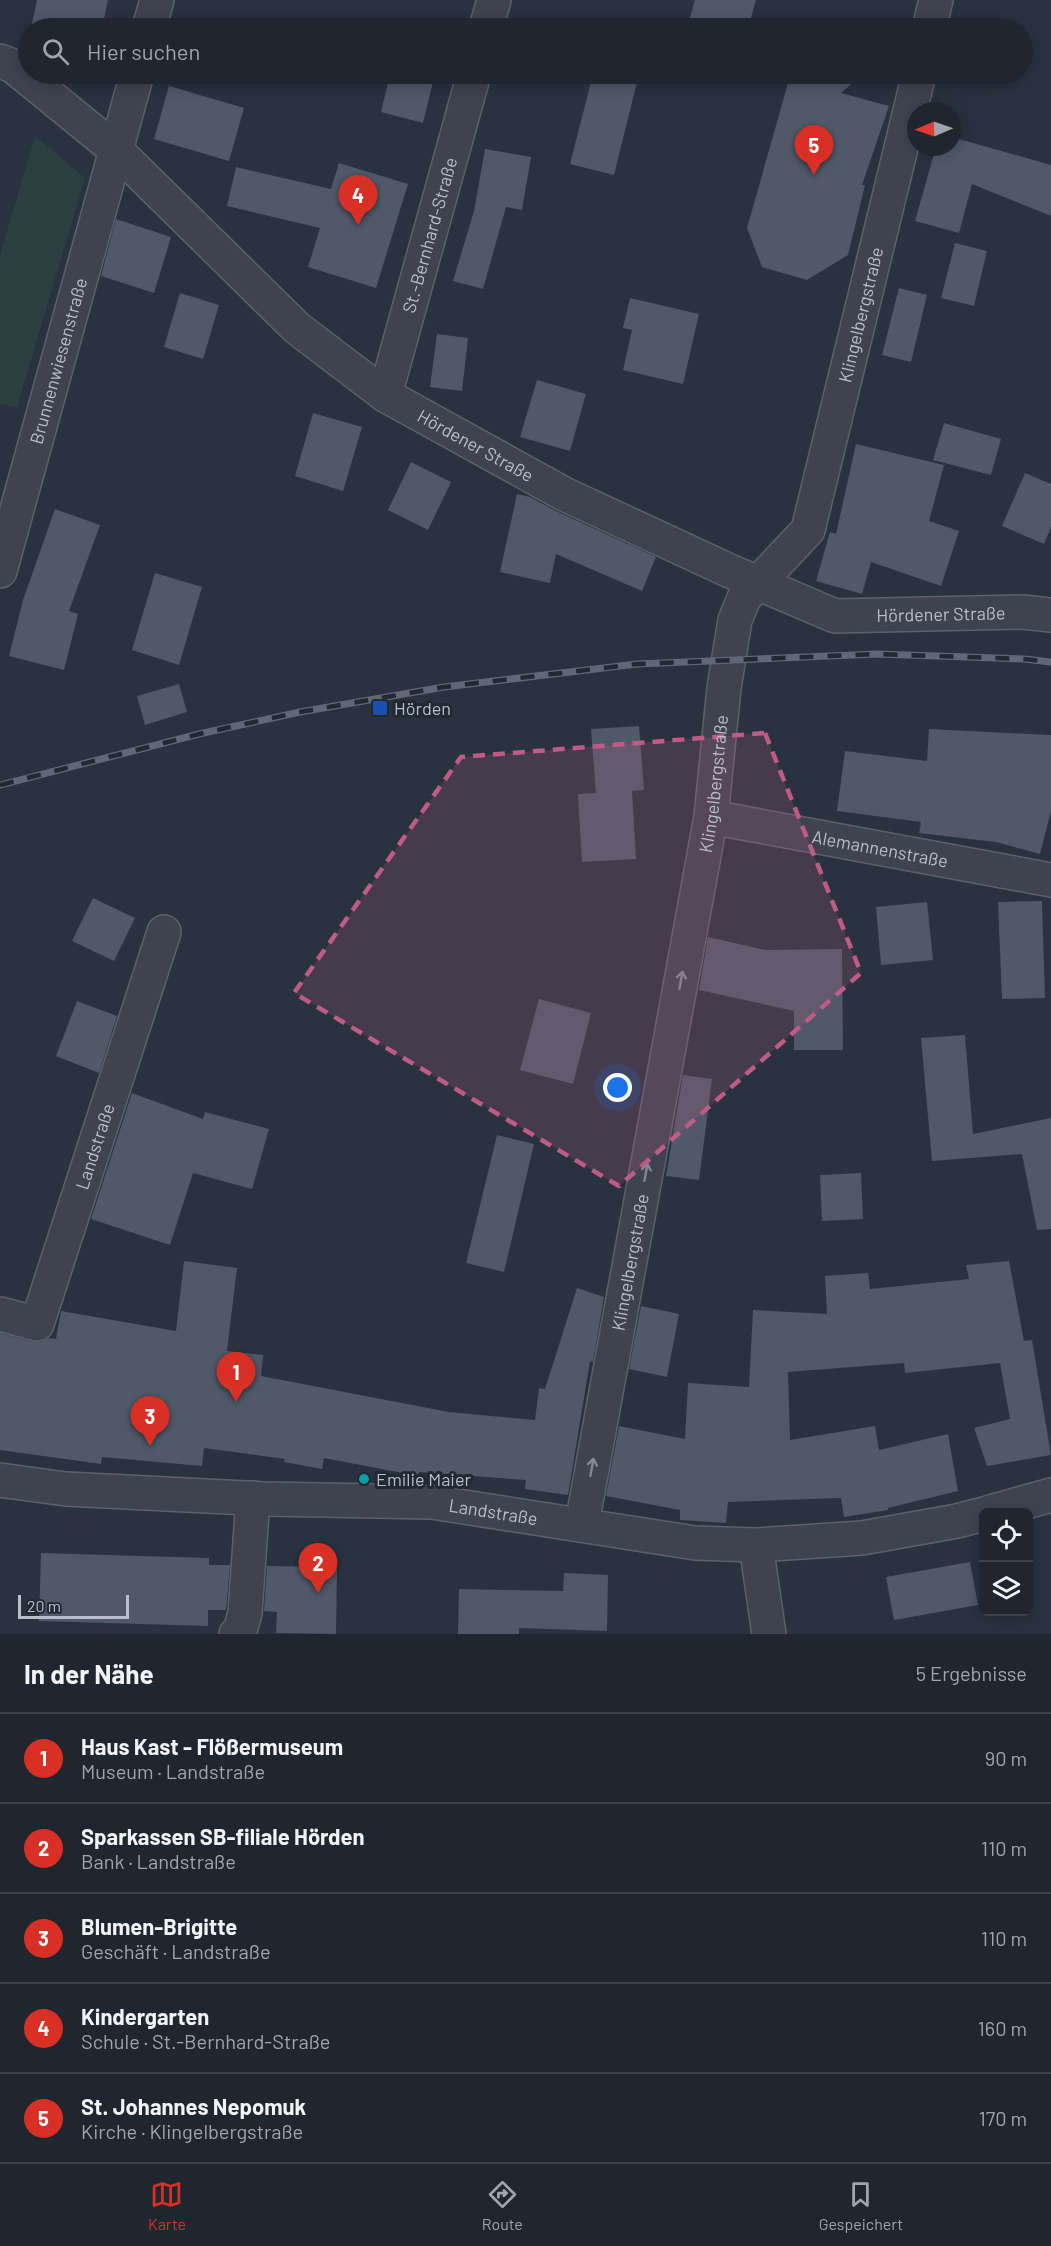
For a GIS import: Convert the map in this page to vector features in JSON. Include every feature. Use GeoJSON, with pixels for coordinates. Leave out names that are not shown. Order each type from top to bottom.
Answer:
{"type":"FeatureCollection","features":[{"type":"Feature","properties":{"kind":"street"},"geometry":{"type":"LineString","coordinates":[[152,18],[157,0]]}},
{"type":"Feature","properties":{"kind":"street"},"geometry":{"type":"LineString","coordinates":[[489,18],[494,0]]}},
{"type":"Feature","properties":{"kind":"street"},"geometry":{"type":"LineString","coordinates":[[932,18],[936,0]]}},
{"type":"Feature","properties":{"kind":"street","name":"Hördener Straße"},"geometry":{"type":"LineString","coordinates":[[0,61],[18,70]]}},
{"type":"Feature","properties":{"kind":"street","name":"Hördener Straße"},"geometry":{"type":"LineString","coordinates":[[35,84],[116,150],[297,328],[386,395],[564,494],[835,616],[1023,612],[1051,615]]}},
{"type":"Feature","properties":{"kind":"street","name":"Brunnenwiesenstraße"},"geometry":{"type":"LineString","coordinates":[[0,571],[134,84]]}},
{"type":"Feature","properties":{"kind":"street","name":"St.-Bernhard-Straße"},"geometry":{"type":"LineString","coordinates":[[386,395],[471,84]]}},
{"type":"Feature","properties":{"kind":"street","name":"Klingelbergstraße"},"geometry":{"type":"LineString","coordinates":[[582,1524],[711,817],[724,688],[735,620],[744,598],[808,530],[917,84]]}},
{"type":"Feature","properties":{"kind":"street","name":"Alemannenstraße"},"geometry":{"type":"LineString","coordinates":[[711,817],[1051,880]]}},
{"type":"Feature","properties":{"kind":"street","name":"Landstraße"},"geometry":{"type":"LineString","coordinates":[[0,1314],[37,1324],[164,932]]}},
{"type":"Feature","properties":{"kind":"street","name":"Landstraße"},"geometry":{"type":"LineString","coordinates":[[0,1480],[66,1489],[253,1498],[432,1502],[695,1543],[756,1545],[862,1538],[979,1515]]}},
{"type":"Feature","properties":{"kind":"street"},"geometry":{"type":"LineString","coordinates":[[1005,1508],[1051,1496]]}},
{"type":"Feature","properties":{"kind":"street"},"geometry":{"type":"LineString","coordinates":[[236,1634],[240,1631],[245,1613],[253,1498]]}},
{"type":"Feature","properties":{"kind":"street"},"geometry":{"type":"LineString","coordinates":[[756,1545],[769,1634]]}},
{"type":"Feature","properties":{"kind":"highlighted area"},"geometry":{"type":"Polygon","coordinates":[[[765,733],[861,973],[619,1186],[294,993],[461,757],[765,733]]]}},
{"type":"Feature","properties":{"kind":"shaded area"},"geometry":{"type":"Polygon","coordinates":[[[35,136],[85,178],[17,407],[0,404],[0,255],[35,136]]]}},
{"type":"Feature","properties":{"kind":"building"},"geometry":{"type":"Polygon","coordinates":[[[37,0],[108,0],[104,18],[33,18],[37,0]]]}},
{"type":"Feature","properties":{"kind":"building"},"geometry":{"type":"Polygon","coordinates":[[[695,0],[756,0],[751,18],[690,18],[695,0]]]}},
{"type":"Feature","properties":{"kind":"building"},"geometry":{"type":"Polygon","coordinates":[[[388,84],[433,84],[423,123],[381,112],[388,84]]]}},
{"type":"Feature","properties":{"kind":"building"},"geometry":{"type":"Polygon","coordinates":[[[590,84],[637,84],[614,175],[570,164],[590,84]]]}},
{"type":"Feature","properties":{"kind":"building"},"geometry":{"type":"Polygon","coordinates":[[[788,84],[851,84],[841,93],[889,106],[862,185],[865,185],[848,255],[807,280],[762,267],[747,228],[788,84]]]}},
{"type":"Feature","properties":{"kind":"building"},"geometry":{"type":"Polygon","coordinates":[[[169,86],[244,108],[229,161],[154,139],[169,86]]]}},
{"type":"Feature","properties":{"kind":"building"},"geometry":{"type":"Polygon","coordinates":[[[961,140],[1051,165],[1051,216],[972,184],[959,233],[915,221],[933,156],[961,156],[961,140]]]}},
{"type":"Feature","properties":{"kind":"building"},"geometry":{"type":"Polygon","coordinates":[[[485,149],[531,157],[522,210],[506,207],[483,289],[453,281],[474,211],[485,149]]]}},
{"type":"Feature","properties":{"kind":"building"},"geometry":{"type":"Polygon","coordinates":[[[339,163],[408,184],[376,288],[308,267],[320,228],[227,206],[236,167],[331,189],[339,163]]]}},
{"type":"Feature","properties":{"kind":"building"},"geometry":{"type":"Polygon","coordinates":[[[116,219],[171,237],[154,293],[101,276],[116,219]]]}},
{"type":"Feature","properties":{"kind":"building"},"geometry":{"type":"Polygon","coordinates":[[[955,243],[987,251],[974,306],[941,298],[955,243]]]}},
{"type":"Feature","properties":{"kind":"building"},"geometry":{"type":"Polygon","coordinates":[[[899,288],[927,295],[911,362],[882,355],[899,288]]]}},
{"type":"Feature","properties":{"kind":"building"},"geometry":{"type":"Polygon","coordinates":[[[180,293],[219,305],[203,359],[164,347],[180,293]]]}},
{"type":"Feature","properties":{"kind":"building"},"geometry":{"type":"Polygon","coordinates":[[[630,298],[699,314],[683,384],[623,370],[632,330],[623,328],[630,298]]]}},
{"type":"Feature","properties":{"kind":"building"},"geometry":{"type":"Polygon","coordinates":[[[437,334],[468,338],[462,391],[430,387],[437,334]]]}},
{"type":"Feature","properties":{"kind":"building"},"geometry":{"type":"Polygon","coordinates":[[[537,380],[586,394],[570,451],[520,437],[537,380]]]}},
{"type":"Feature","properties":{"kind":"building"},"geometry":{"type":"Polygon","coordinates":[[[313,413],[362,427],[343,491],[295,476],[313,413]]]}},
{"type":"Feature","properties":{"kind":"building"},"geometry":{"type":"Polygon","coordinates":[[[944,423],[1001,439],[991,475],[933,460],[944,423]]]}},
{"type":"Feature","properties":{"kind":"building"},"geometry":{"type":"Polygon","coordinates":[[[856,444],[944,465],[929,521],[959,531],[941,586],[871,562],[862,594],[816,581],[830,532],[836,534],[856,444]]]}},
{"type":"Feature","properties":{"kind":"building"},"geometry":{"type":"Polygon","coordinates":[[[411,462],[451,482],[428,530],[388,510],[411,462]]]}},
{"type":"Feature","properties":{"kind":"building"},"geometry":{"type":"Polygon","coordinates":[[[1025,473],[1051,484],[1051,527],[1044,544],[1002,526],[1025,473]]]}},
{"type":"Feature","properties":{"kind":"building"},"geometry":{"type":"Polygon","coordinates":[[[517,494],[530,497],[656,557],[642,591],[556,554],[550,583],[500,572],[517,494]]]}},
{"type":"Feature","properties":{"kind":"building"},"geometry":{"type":"Polygon","coordinates":[[[55,509],[100,525],[69,611],[78,614],[64,670],[9,656],[23,600],[55,509]]]}},
{"type":"Feature","properties":{"kind":"building"},"geometry":{"type":"Polygon","coordinates":[[[155,573],[202,587],[179,665],[132,650],[155,573]]]}},
{"type":"Feature","properties":{"kind":"building"},"geometry":{"type":"Polygon","coordinates":[[[179,684],[187,712],[145,725],[137,696],[179,684]]]}},
{"type":"Feature","properties":{"kind":"building"},"geometry":{"type":"Polygon","coordinates":[[[639,726],[644,790],[632,791],[636,859],[582,862],[578,794],[596,793],[591,729],[639,726]]]}},
{"type":"Feature","properties":{"kind":"building"},"geometry":{"type":"Polygon","coordinates":[[[929,729],[1051,735],[1051,811],[1040,854],[996,842],[919,833],[921,822],[837,811],[845,751],[927,761],[929,729]]]}},
{"type":"Feature","properties":{"kind":"building"},"geometry":{"type":"Polygon","coordinates":[[[93,898],[135,918],[114,961],[72,941],[93,898]]]}},
{"type":"Feature","properties":{"kind":"building"},"geometry":{"type":"Polygon","coordinates":[[[1042,901],[1045,998],[1002,999],[998,902],[1042,901]]]}},
{"type":"Feature","properties":{"kind":"building"},"geometry":{"type":"Polygon","coordinates":[[[927,902],[933,960],[881,965],[876,907],[927,902]]]}},
{"type":"Feature","properties":{"kind":"building"},"geometry":{"type":"Polygon","coordinates":[[[708,937],[765,950],[842,949],[843,1050],[794,1050],[794,1011],[699,990],[708,937]]]}},
{"type":"Feature","properties":{"kind":"building"},"geometry":{"type":"Polygon","coordinates":[[[539,999],[591,1013],[573,1084],[520,1070],[539,999]]]}},
{"type":"Feature","properties":{"kind":"building"},"geometry":{"type":"Polygon","coordinates":[[[77,1001],[117,1016],[99,1073],[56,1056],[77,1001]]]}},
{"type":"Feature","properties":{"kind":"building"},"geometry":{"type":"Polygon","coordinates":[[[965,1035],[973,1134],[1051,1118],[1051,1229],[1037,1230],[1022,1154],[932,1161],[921,1038],[965,1035]]]}},
{"type":"Feature","properties":{"kind":"building"},"geometry":{"type":"Polygon","coordinates":[[[683,1075],[712,1079],[699,1180],[666,1176],[683,1075]]]}},
{"type":"Feature","properties":{"kind":"building"},"geometry":{"type":"Polygon","coordinates":[[[132,1093],[203,1119],[205,1112],[269,1129],[252,1189],[193,1173],[170,1245],[91,1219],[132,1093]]]}},
{"type":"Feature","properties":{"kind":"building"},"geometry":{"type":"Polygon","coordinates":[[[497,1135],[534,1144],[504,1272],[466,1263],[497,1135]]]}},
{"type":"Feature","properties":{"kind":"building"},"geometry":{"type":"Polygon","coordinates":[[[861,1173],[863,1219],[822,1221],[820,1175],[861,1173]]]}},
{"type":"Feature","properties":{"kind":"building"},"geometry":{"type":"Polygon","coordinates":[[[184,1261],[237,1268],[227,1351],[263,1355],[261,1376],[449,1412],[535,1420],[539,1388],[545,1389],[577,1288],[604,1297],[593,1362],[590,1361],[568,1495],[525,1489],[526,1480],[419,1472],[418,1476],[324,1458],[322,1469],[284,1462],[285,1459],[204,1448],[202,1466],[102,1457],[101,1464],[0,1450],[0,1333],[33,1342],[41,1342],[49,1338],[56,1339],[61,1311],[176,1331],[184,1261]]]}},
{"type":"Feature","properties":{"kind":"building"},"geometry":{"type":"Polygon","coordinates":[[[1009,1261],[1024,1341],[1032,1340],[1051,1455],[987,1466],[974,1428],[1010,1419],[1000,1363],[905,1373],[904,1363],[788,1372],[790,1440],[875,1426],[879,1450],[948,1434],[958,1491],[888,1508],[888,1510],[844,1517],[841,1498],[728,1502],[726,1523],[680,1520],[680,1510],[606,1496],[619,1426],[685,1439],[688,1383],[749,1387],[753,1310],[827,1314],[825,1276],[868,1273],[870,1289],[969,1279],[966,1265],[1009,1261]]]}},
{"type":"Feature","properties":{"kind":"building"},"geometry":{"type":"Polygon","coordinates":[[[641,1306],[679,1314],[667,1377],[629,1369],[641,1306]]]}},
{"type":"Feature","properties":{"kind":"building"},"geometry":{"type":"Polygon","coordinates":[[[41,1553],[209,1558],[209,1565],[230,1565],[226,1610],[208,1610],[208,1626],[39,1621],[41,1553]]]}},
{"type":"Feature","properties":{"kind":"building"},"geometry":{"type":"Polygon","coordinates":[[[970,1562],[978,1605],[894,1620],[886,1577],[970,1562]]]}},
{"type":"Feature","properties":{"kind":"building"},"geometry":{"type":"Polygon","coordinates":[[[267,1566],[337,1567],[336,1634],[276,1633],[277,1612],[264,1611],[267,1566]]]}},
{"type":"Feature","properties":{"kind":"building"},"geometry":{"type":"Polygon","coordinates":[[[564,1573],[608,1575],[607,1631],[519,1628],[519,1634],[458,1634],[459,1589],[563,1591],[564,1573]]]}},
{"type":"Feature","properties":{"kind":"railway"},"geometry":{"type":"LineString","coordinates":[[0,785],[199,734],[300,712],[444,687],[637,664],[877,654],[1051,662]]}},
{"type":"Feature","properties":{"kind":"place","name":"St. Johannes Nepomuk"},"geometry":{"type":"Point","coordinates":[814,175]}},
{"type":"Feature","properties":{"kind":"place","name":"Kindergarten"},"geometry":{"type":"Point","coordinates":[358,225]}},
{"type":"Feature","properties":{"kind":"place","name":"Hörden"},"geometry":{"type":"Point","coordinates":[380,708]}},
{"type":"Feature","properties":{"kind":"place","name":"Haus Kast - Flößermuseum"},"geometry":{"type":"Point","coordinates":[236,1402]}},
{"type":"Feature","properties":{"kind":"place","name":"Blumen-Brigitte"},"geometry":{"type":"Point","coordinates":[150,1446]}},
{"type":"Feature","properties":{"kind":"place","name":"Emilie Maier"},"geometry":{"type":"Point","coordinates":[364,1479]}},
{"type":"Feature","properties":{"kind":"place","name":"Sparkassen SB-filiale Hörden"},"geometry":{"type":"Point","coordinates":[318,1593]}}]}
